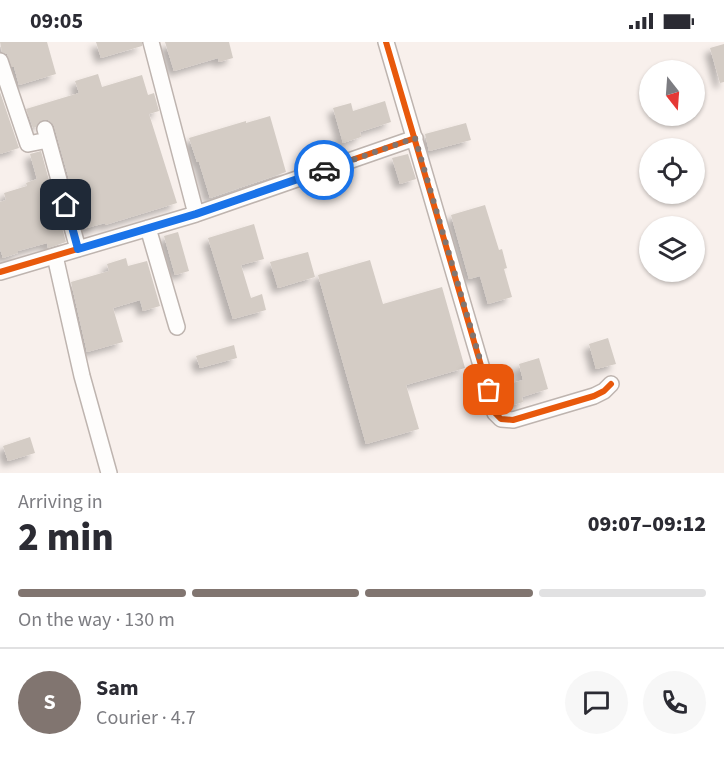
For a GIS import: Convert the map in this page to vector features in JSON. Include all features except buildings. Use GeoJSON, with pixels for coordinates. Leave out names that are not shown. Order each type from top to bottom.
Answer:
{"type":"FeatureCollection","features":[{"type":"Feature","properties":{"kind":"street"},"geometry":{"type":"LineString","coordinates":[[151,42],[196,214]]}},
{"type":"Feature","properties":{"kind":"street"},"geometry":{"type":"LineString","coordinates":[[386,42],[495,414],[501,419],[513,420],[594,396],[611,384]]}},
{"type":"Feature","properties":{"kind":"street"},"geometry":{"type":"LineString","coordinates":[[0,61],[28,144],[47,134],[78,249]]}},
{"type":"Feature","properties":{"kind":"street"},"geometry":{"type":"LineString","coordinates":[[0,272],[196,214],[415,138]]}},
{"type":"Feature","properties":{"kind":"street"},"geometry":{"type":"LineString","coordinates":[[148,228],[177,327]]}},
{"type":"Feature","properties":{"kind":"street"},"geometry":{"type":"LineString","coordinates":[[55,256],[82,376],[109,473]]}},
{"type":"Feature","properties":{"kind":"cycle path"},"geometry":{"type":"LineString","coordinates":[[386,42],[495,413],[501,419],[513,420],[594,396],[611,384]]}},
{"type":"Feature","properties":{"kind":"cycle path"},"geometry":{"type":"LineString","coordinates":[[0,272],[196,214],[415,138]]}},
{"type":"Feature","properties":{"kind":"way so far"},"geometry":{"type":"LineString","coordinates":[[324,170],[415,138],[489,390]]}},
{"type":"Feature","properties":{"kind":"route"},"geometry":{"type":"LineString","coordinates":[[66,205],[78,249],[196,214],[324,170]]}}]}
